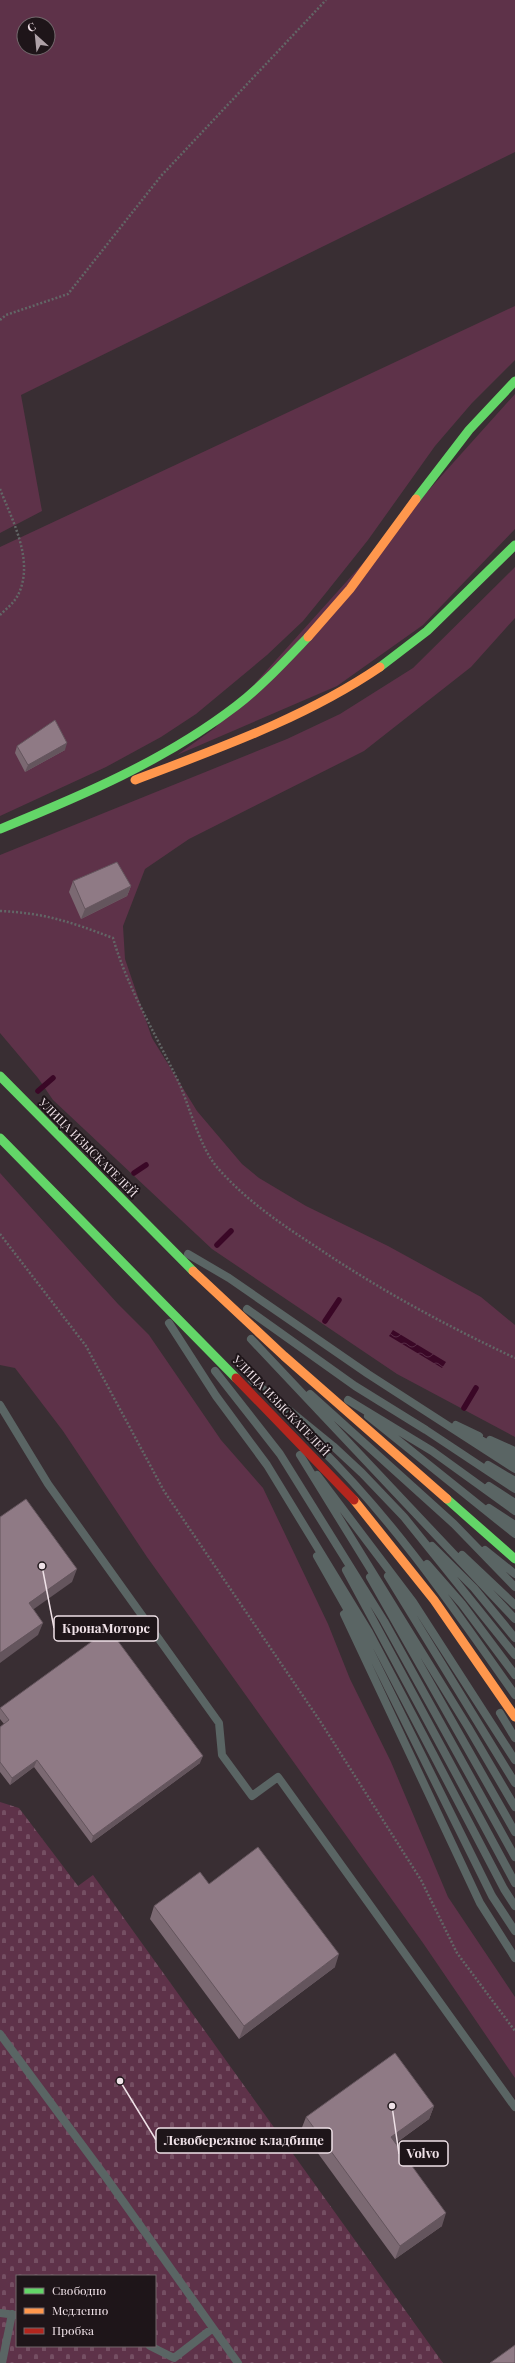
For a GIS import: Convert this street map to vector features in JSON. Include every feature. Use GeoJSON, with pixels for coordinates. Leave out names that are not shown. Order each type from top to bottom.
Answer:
{"type":"FeatureCollection","features":[{"type":"Feature","properties":{"kind":"main road"},"geometry":{"type":"LineString","coordinates":[[0,829],[98,787],[170,747],[236,706],[289,658],[350,588],[446,458],[471,427],[515,381]]}},
{"type":"Feature","properties":{"kind":"main road"},"geometry":{"type":"LineString","coordinates":[[0,833],[288,719],[342,692],[409,646],[515,545]]}},
{"type":"Feature","properties":{"kind":"main road","name":"УЛИЦА ИЗЫСКАТЕЛЕЙ"},"geometry":{"type":"LineString","coordinates":[[0,1076],[195,1273],[284,1356],[515,1559]]}},
{"type":"Feature","properties":{"kind":"main road","name":"УЛИЦА ИЗЫСКАТЕЛЕЙ"},"geometry":{"type":"LineString","coordinates":[[0,1138],[286,1428],[378,1527],[468,1646],[515,1717]]}},
{"type":"Feature","properties":{"kind":"lane"},"geometry":{"type":"LineString","coordinates":[[161,1238],[229,1278],[368,1374],[515,1468]]}},
{"type":"Feature","properties":{"kind":"lane"},"geometry":{"type":"LineString","coordinates":[[161,1238],[250,1311],[356,1386],[426,1430],[515,1490]]}},
{"type":"Feature","properties":{"kind":"lane"},"geometry":{"type":"LineString","coordinates":[[195,1273],[258,1347],[414,1510],[515,1620]]}},
{"type":"Feature","properties":{"kind":"lane"},"geometry":{"type":"LineString","coordinates":[[148,1287],[340,1467],[462,1604],[515,1675]]}},
{"type":"Feature","properties":{"kind":"lane"},"geometry":{"type":"LineString","coordinates":[[148,1287],[261,1429],[298,1484],[384,1622],[515,1857]]}},
{"type":"Feature","properties":{"kind":"lane"},"geometry":{"type":"LineString","coordinates":[[148,1287],[199,1371],[268,1465],[369,1632],[504,1889],[515,1906]]}},
{"type":"Feature","properties":{"kind":"lane"},"geometry":{"type":"LineString","coordinates":[[258,1347],[454,1524],[515,1574]]}},
{"type":"Feature","properties":{"kind":"lane"},"geometry":{"type":"LineString","coordinates":[[284,1356],[348,1400],[515,1503]]}},
{"type":"Feature","properties":{"kind":"lane"},"geometry":{"type":"LineString","coordinates":[[238,1370],[334,1446],[474,1588],[515,1638]]}},
{"type":"Feature","properties":{"kind":"lane"},"geometry":{"type":"LineString","coordinates":[[348,1400],[515,1534]]}},
{"type":"Feature","properties":{"kind":"lane"},"geometry":{"type":"LineString","coordinates":[[0,1405],[48,1484],[219,1723],[222,1755],[252,1796],[278,1777],[515,2107]]}},
{"type":"Feature","properties":{"kind":"lane"},"geometry":{"type":"LineString","coordinates":[[419,1406],[456,1425],[515,1451]]}},
{"type":"Feature","properties":{"kind":"lane"},"geometry":{"type":"LineString","coordinates":[[456,1425],[515,1460]]}},
{"type":"Feature","properties":{"kind":"lane"},"geometry":{"type":"LineString","coordinates":[[286,1428],[292,1443],[398,1613],[515,1807]]}},
{"type":"Feature","properties":{"kind":"lane"},"geometry":{"type":"LineString","coordinates":[[426,1430],[515,1481]]}},
{"type":"Feature","properties":{"kind":"lane"},"geometry":{"type":"LineString","coordinates":[[292,1443],[360,1529],[413,1602],[515,1760]]}},
{"type":"Feature","properties":{"kind":"lane"},"geometry":{"type":"LineString","coordinates":[[432,1451],[515,1512]]}},
{"type":"Feature","properties":{"kind":"lane"},"geometry":{"type":"LineString","coordinates":[[437,1472],[515,1525]]}},
{"type":"Feature","properties":{"kind":"lane"},"geometry":{"type":"LineString","coordinates":[[298,1484],[515,1883]]}},
{"type":"Feature","properties":{"kind":"lane"},"geometry":{"type":"LineString","coordinates":[[434,1487],[515,1547]]}},
{"type":"Feature","properties":{"kind":"lane"},"geometry":{"type":"LineString","coordinates":[[284,1491],[321,1563],[362,1637],[492,1896],[515,1931]]}},
{"type":"Feature","properties":{"kind":"lane"},"geometry":{"type":"LineString","coordinates":[[414,1510],[515,1605]]}},
{"type":"Feature","properties":{"kind":"lane"},"geometry":{"type":"LineString","coordinates":[[404,1517],[515,1655]]}},
{"type":"Feature","properties":{"kind":"lane"},"geometry":{"type":"LineString","coordinates":[[454,1524],[515,1587]]}},
{"type":"Feature","properties":{"kind":"lane"},"geometry":{"type":"LineString","coordinates":[[343,1526],[391,1616],[515,1832]]}},
{"type":"Feature","properties":{"kind":"lane"},"geometry":{"type":"LineString","coordinates":[[393,1526],[515,1695]]}},
{"type":"Feature","properties":{"kind":"lane"},"geometry":{"type":"LineString","coordinates":[[378,1527],[457,1649]]}},
{"type":"Feature","properties":{"kind":"lane"},"geometry":{"type":"LineString","coordinates":[[360,1529],[515,1783]]}},
{"type":"Feature","properties":{"kind":"lane"},"geometry":{"type":"LineString","coordinates":[[321,1563],[442,1826],[480,1903],[515,1958]]}},
{"type":"Feature","properties":{"kind":"lane"},"geometry":{"type":"LineString","coordinates":[[497,1709],[515,1738]]}},
{"type":"Feature","properties":{"kind":"lane"},"geometry":{"type":"LineString","coordinates":[[0,2034],[105,2176],[238,2363]]}},
{"type":"Feature","properties":{"kind":"lane"},"geometry":{"type":"LineString","coordinates":[[0,2313],[14,2315],[2,2363]]}},
{"type":"Feature","properties":{"kind":"lane"},"geometry":{"type":"LineString","coordinates":[[152,2347],[174,2361],[213,2328]]}},
{"type":"Feature","properties":{"kind":"path"},"geometry":{"type":"LineString","coordinates":[[0,320],[6,316],[68,294],[161,176],[326,0]]}},
{"type":"Feature","properties":{"kind":"path"},"geometry":{"type":"LineString","coordinates":[[0,489],[18,535],[24,560],[24,577],[18,595],[0,615]]}},
{"type":"Feature","properties":{"kind":"path"},"geometry":{"type":"LineString","coordinates":[[0,911],[29,912],[68,920],[113,938],[122,968],[180,1086],[198,1132],[215,1165],[250,1201],[342,1265],[396,1297],[476,1340],[515,1358]]}},
{"type":"Feature","properties":{"kind":"path"},"geometry":{"type":"LineString","coordinates":[[0,1234],[86,1346],[164,1491],[320,1721],[412,1867],[457,1953],[515,2032]]}},
{"type":"Feature","properties":{"kind":"green space"},"geometry":{"type":"Polygon","coordinates":[[[0,0],[515,0],[515,152],[21,395],[42,511],[0,533],[0,0]]]}},
{"type":"Feature","properties":{"kind":"green space"},"geometry":{"type":"Polygon","coordinates":[[[515,306],[515,360],[472,403],[435,446],[368,540],[303,621],[267,655],[196,714],[161,737],[106,767],[0,816],[0,547],[515,306]]]}},
{"type":"Feature","properties":{"kind":"green space"},"geometry":{"type":"Polygon","coordinates":[[[515,394],[515,529],[423,625],[337,686],[177,755],[215,728],[515,394]]]}},
{"type":"Feature","properties":{"kind":"green space"},"geometry":{"type":"Polygon","coordinates":[[[515,567],[515,618],[471,667],[364,751],[189,839],[145,869],[123,926],[125,959],[152,1038],[197,1111],[242,1164],[259,1178],[306,1206],[388,1246],[481,1297],[515,1325],[515,1437],[397,1374],[212,1249],[53,1100],[38,1078],[0,1033],[0,855],[287,739],[340,714],[413,668],[515,567]]]}},
{"type":"Feature","properties":{"kind":"green space"},"geometry":{"type":"Polygon","coordinates":[[[0,1173],[118,1304],[149,1335],[221,1440],[263,1488],[328,1624],[350,1679],[391,1762],[448,1897],[515,1997],[515,2078],[423,1943],[147,1557],[63,1431],[15,1368],[0,1365],[0,1173]]]}},
{"type":"Feature","properties":{"kind":"green space"},"geometry":{"type":"Polygon","coordinates":[[[0,1802],[19,1808],[78,1886],[93,1875],[443,2363],[0,2363],[0,1802]]]}},
{"type":"Feature","properties":{"kind":"water"},"geometry":{"type":"Polygon","coordinates":[[[393,1330],[446,1362],[442,1368],[389,1336],[393,1330]]]}},
{"type":"Feature","properties":{"kind":"building"},"geometry":{"type":"Polygon","coordinates":[[[55,720],[67,743],[28,765],[17,746],[55,720]]]}},
{"type":"Feature","properties":{"kind":"building"},"geometry":{"type":"Polygon","coordinates":[[[117,862],[131,886],[85,909],[73,881],[117,862]]]}},
{"type":"Feature","properties":{"kind":"building"},"geometry":{"type":"Polygon","coordinates":[[[26,1499],[77,1569],[29,1603],[43,1623],[0,1653],[0,1517],[26,1499]]]}},
{"type":"Feature","properties":{"kind":"building"},"geometry":{"type":"Polygon","coordinates":[[[109,1629],[203,1756],[93,1836],[37,1760],[12,1778],[0,1762],[0,1727],[9,1720],[0,1708],[109,1629]]]}},
{"type":"Feature","properties":{"kind":"building"},"geometry":{"type":"Polygon","coordinates":[[[258,1847],[339,1954],[244,2026],[154,1906],[200,1872],[209,1884],[258,1847]]]}},
{"type":"Feature","properties":{"kind":"building"},"geometry":{"type":"Polygon","coordinates":[[[395,2053],[434,2106],[391,2137],[446,2213],[400,2246],[306,2117],[395,2053]]]}},
{"type":"Feature","properties":{"kind":"building"},"geometry":{"type":"Polygon","coordinates":[[[515,2345],[515,2363],[490,2363],[515,2345]]]}},
{"type":"Feature","properties":{"kind":"waterway"},"geometry":{"type":"LineString","coordinates":[[38,1091],[53,1078]]}},
{"type":"Feature","properties":{"kind":"waterway"},"geometry":{"type":"LineString","coordinates":[[134,1173],[146,1165]]}},
{"type":"Feature","properties":{"kind":"waterway"},"geometry":{"type":"LineString","coordinates":[[217,1245],[231,1231]]}},
{"type":"Feature","properties":{"kind":"waterway"},"geometry":{"type":"LineString","coordinates":[[325,1321],[339,1300]]}},
{"type":"Feature","properties":{"kind":"waterway"},"geometry":{"type":"LineString","coordinates":[[464,1408],[476,1388]]}},
{"type":"Feature","properties":{"kind":"traffic: fast"},"geometry":{"type":"LineString","coordinates":[[416,499],[469,430],[515,381]]}},
{"type":"Feature","properties":{"kind":"traffic: fast"},"geometry":{"type":"LineString","coordinates":[[380,667],[427,631],[515,545]]}},
{"type":"Feature","properties":{"kind":"traffic: fast"},"geometry":{"type":"LineString","coordinates":[[0,829],[92,790],[152,760],[181,743],[246,698],[308,637]]}},
{"type":"Feature","properties":{"kind":"traffic: fast"},"geometry":{"type":"LineString","coordinates":[[0,1076],[193,1271]]}},
{"type":"Feature","properties":{"kind":"traffic: fast"},"geometry":{"type":"LineString","coordinates":[[0,1138],[236,1378]]}},
{"type":"Feature","properties":{"kind":"traffic: fast"},"geometry":{"type":"LineString","coordinates":[[447,1499],[515,1559]]}},
{"type":"Feature","properties":{"kind":"traffic: slow"},"geometry":{"type":"LineString","coordinates":[[308,637],[350,589],[416,499]]}},
{"type":"Feature","properties":{"kind":"traffic: slow"},"geometry":{"type":"LineString","coordinates":[[135,780],[230,744],[292,717],[322,702],[380,667]]}},
{"type":"Feature","properties":{"kind":"traffic: slow"},"geometry":{"type":"LineString","coordinates":[[193,1271],[284,1356],[447,1499]]}},
{"type":"Feature","properties":{"kind":"traffic: slow"},"geometry":{"type":"LineString","coordinates":[[354,1500],[434,1600],[515,1717]]}},
{"type":"Feature","properties":{"kind":"traffic: jam"},"geometry":{"type":"LineString","coordinates":[[236,1378],[354,1500]]}},
{"type":"Feature","properties":{"kind":"place","name":"КронаМоторс"},"geometry":{"type":"Point","coordinates":[42,1566]}},
{"type":"Feature","properties":{"kind":"place","name":"Левобережное кладбище"},"geometry":{"type":"Point","coordinates":[120,2081]}},
{"type":"Feature","properties":{"kind":"place","name":"Volvo"},"geometry":{"type":"Point","coordinates":[392,2106]}}]}
